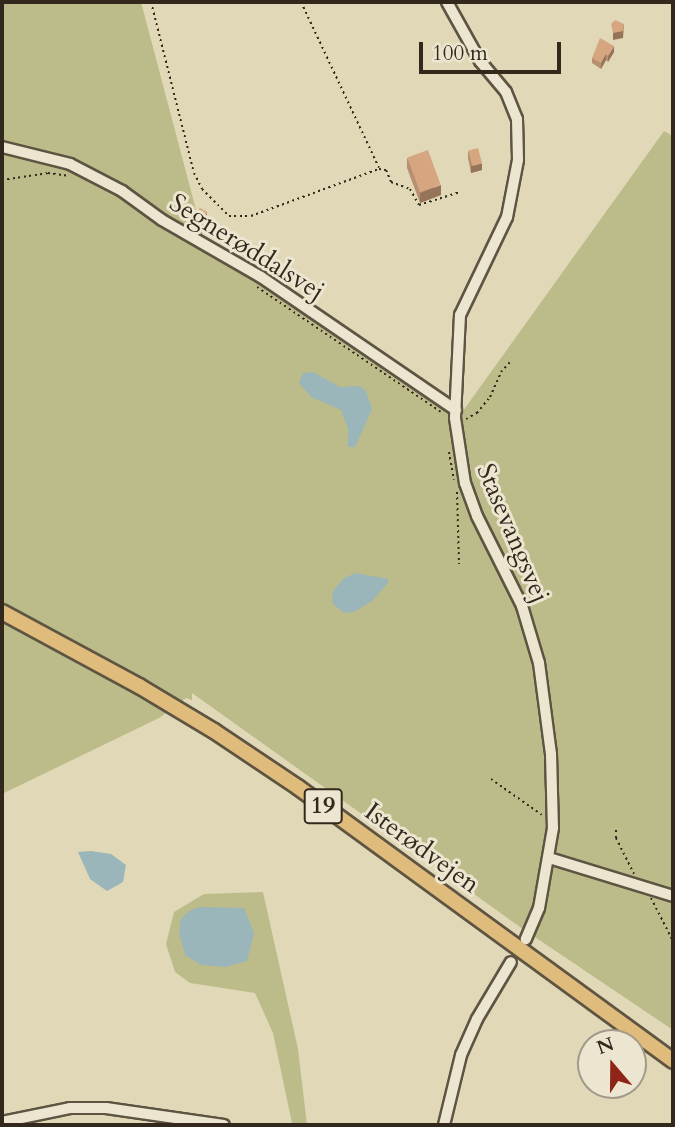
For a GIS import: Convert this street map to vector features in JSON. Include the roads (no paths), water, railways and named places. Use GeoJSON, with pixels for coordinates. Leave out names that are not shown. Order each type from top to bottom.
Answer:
{"type":"FeatureCollection","features":[{"type":"Feature","properties":{"kind":"highway","name":"Isterødvejen"},"geometry":{"type":"LineString","coordinates":[[2,612],[139,686],[299,788],[673,1061]]}},
{"type":"Feature","properties":{"kind":"highway","name":"Isterødvejen"},"geometry":{"type":"LineString","coordinates":[[626,1027],[673,1054]]}},
{"type":"Feature","properties":{"kind":"street","name":"Stasevangsvej"},"geometry":{"type":"LineString","coordinates":[[447,2],[480,61],[506,92],[517,119],[517,160],[507,217],[460,315],[456,414],[464,483],[477,516],[522,606],[539,663],[551,754],[552,819],[549,858],[539,908],[526,939]]}},
{"type":"Feature","properties":{"kind":"street","name":"Segnerøddalsvej"},"geometry":{"type":"LineString","coordinates":[[2,147],[70,164],[122,191],[162,220],[261,277],[456,414]]}},
{"type":"Feature","properties":{"kind":"street"},"geometry":{"type":"LineString","coordinates":[[549,858],[673,896]]}},
{"type":"Feature","properties":{"kind":"street"},"geometry":{"type":"LineString","coordinates":[[444,1125],[461,1055],[477,1019],[511,962]]}},
{"type":"Feature","properties":{"kind":"street"},"geometry":{"type":"LineString","coordinates":[[2,1122],[70,1108],[106,1108],[224,1125]]}},
{"type":"Feature","properties":{"kind":"water"},"geometry":{"type":"Polygon","coordinates":[[[313,372],[340,387],[359,386],[366,391],[372,409],[355,447],[348,447],[348,429],[341,410],[311,397],[299,383],[303,373],[313,372]]]}},
{"type":"Feature","properties":{"kind":"water"},"geometry":{"type":"Polygon","coordinates":[[[355,573],[388,579],[388,583],[372,601],[354,612],[344,613],[332,603],[333,591],[343,579],[355,573]]]}},
{"type":"Feature","properties":{"kind":"water"},"geometry":{"type":"Polygon","coordinates":[[[78,852],[111,854],[126,865],[123,882],[107,891],[90,879],[78,852]]]}},
{"type":"Feature","properties":{"kind":"water"},"geometry":{"type":"Polygon","coordinates":[[[200,907],[244,908],[254,933],[247,961],[225,967],[201,965],[185,955],[179,933],[181,919],[189,911],[200,907]]]}}]}
